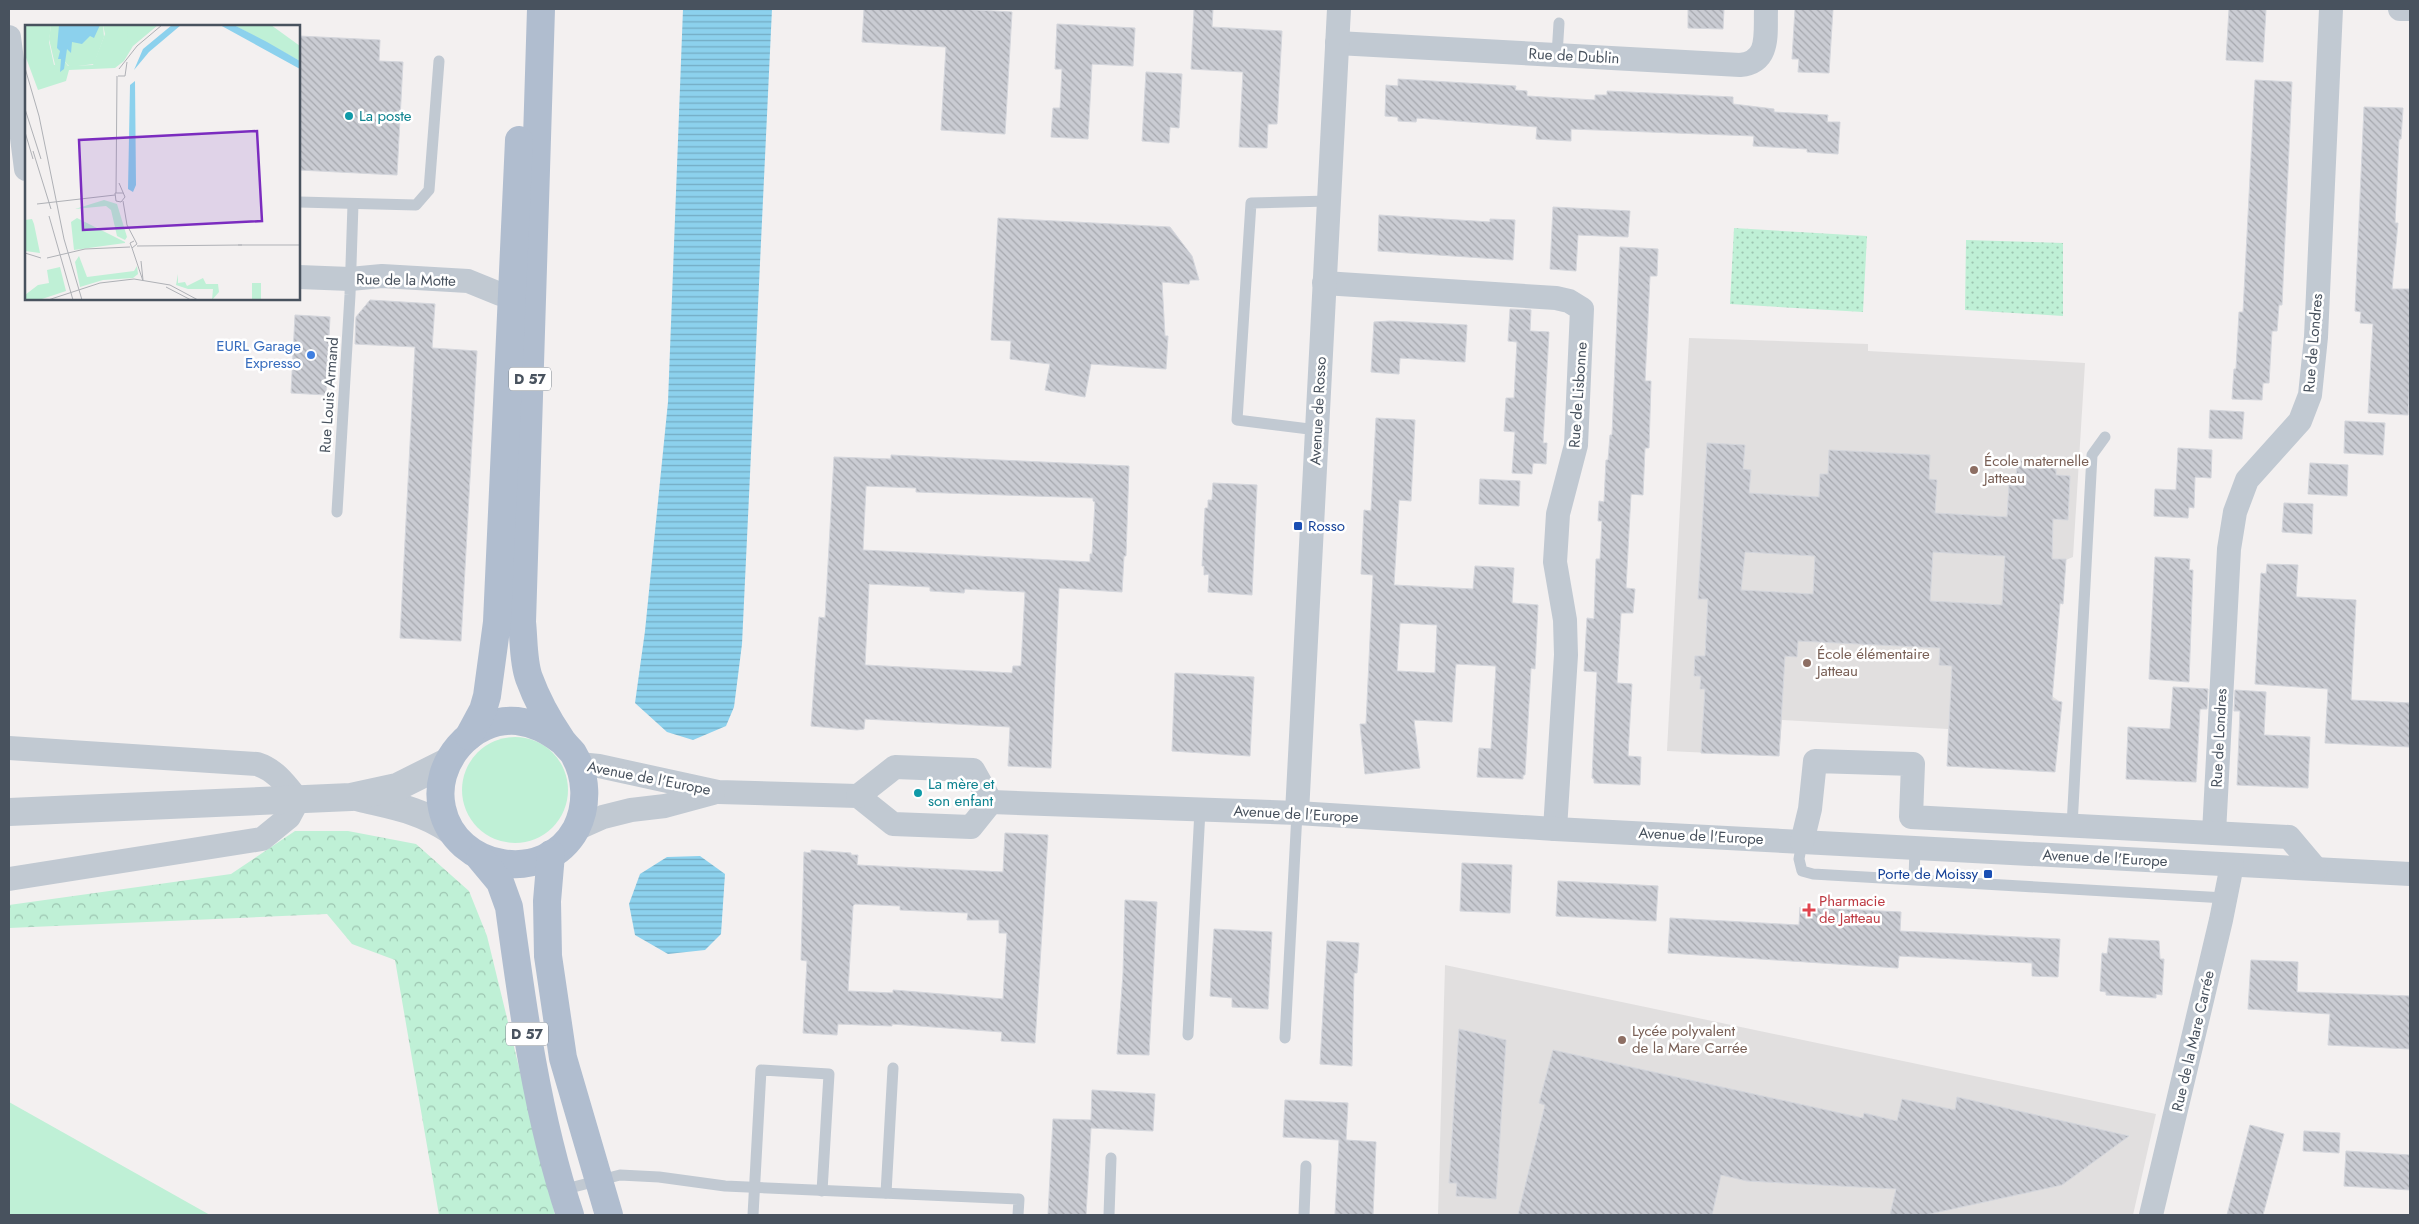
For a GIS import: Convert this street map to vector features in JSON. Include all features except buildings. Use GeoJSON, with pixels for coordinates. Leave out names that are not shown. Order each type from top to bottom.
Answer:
{"type":"FeatureCollection","features":[{"type":"Feature","properties":{"kind":"main road","name":"D 57"},"geometry":{"type":"LineString","coordinates":[[469,736],[487,696],[497,622],[510,295],[525,9]]}},
{"type":"Feature","properties":{"kind":"main road","name":"D 57"},"geometry":{"type":"LineString","coordinates":[[541,9],[522,622],[528,676],[541,706],[562,740]]}},
{"type":"Feature","properties":{"kind":"main road"},"geometry":{"type":"LineString","coordinates":[[516,721],[541,727],[562,740],[579,764],[585,786],[584,808],[576,829],[565,843],[551,854],[528,864],[504,865],[480,858],[463,846],[450,830],[442,808],[441,792],[447,762],[457,748],[469,736],[491,724],[516,721]]}},
{"type":"Feature","properties":{"kind":"main road","name":"D 57"},"geometry":{"type":"LineString","coordinates":[[551,854],[547,901],[551,975],[563,1058],[609,1215]]}},
{"type":"Feature","properties":{"kind":"main road","name":"D 57"},"geometry":{"type":"LineString","coordinates":[[480,858],[500,882],[509,907],[531,1065],[566,1203]]}},
{"type":"Feature","properties":{"kind":"street","name":"Avenue de Rosso"},"geometry":{"type":"LineString","coordinates":[[1297,813],[1339,9]]}},
{"type":"Feature","properties":{"kind":"street","name":"Rue de Dublin"},"geometry":{"type":"LineString","coordinates":[[1337,43],[1748,65],[1760,57],[1763,51],[1766,9]]}},
{"type":"Feature","properties":{"kind":"street","name":"Rue de Londres"},"geometry":{"type":"LineString","coordinates":[[2214,833],[2229,549],[2234,512],[2248,480],[2300,421],[2310,395],[2316,337],[2331,9]]}},
{"type":"Feature","properties":{"kind":"street"},"geometry":{"type":"LineString","coordinates":[[2400,9],[2410,9]]}},
{"type":"Feature","properties":{"kind":"street"},"geometry":{"type":"LineString","coordinates":[[9,37],[19,61],[25,154]]}},
{"type":"Feature","properties":{"kind":"street","name":"Rue de la Motte"},"geometry":{"type":"LineString","coordinates":[[300,277],[350,279],[382,276],[468,281],[510,295]]}},
{"type":"Feature","properties":{"kind":"street","name":"Rue de Lisbonne"},"geometry":{"type":"LineString","coordinates":[[1324,282],[1556,298],[1569,301],[1582,309],[1576,445],[1558,514],[1555,562],[1565,620],[1566,655],[1556,829]]}},
{"type":"Feature","properties":{"kind":"street"},"geometry":{"type":"LineString","coordinates":[[9,748],[256,764],[271,770],[280,777],[298,800]]}},
{"type":"Feature","properties":{"kind":"street"},"geometry":{"type":"LineString","coordinates":[[1802,842],[1810,809],[1815,761],[1913,764],[1912,818],[2289,837],[2316,869]]}},
{"type":"Feature","properties":{"kind":"street"},"geometry":{"type":"LineString","coordinates":[[9,812],[351,797],[397,787],[447,762]]}},
{"type":"Feature","properties":{"kind":"street","name":"Avenue de l'Europe"},"geometry":{"type":"LineString","coordinates":[[579,764],[599,766],[718,792],[858,796]]}},
{"type":"Feature","properties":{"kind":"street"},"geometry":{"type":"LineString","coordinates":[[895,767],[973,770],[991,802],[971,827],[903,825],[893,824],[858,796],[895,767]]}},
{"type":"Feature","properties":{"kind":"street","name":"Avenue de l'Europe"},"geometry":{"type":"LineString","coordinates":[[576,829],[603,817],[631,810],[665,806],[718,792]]}},
{"type":"Feature","properties":{"kind":"street"},"geometry":{"type":"LineString","coordinates":[[351,797],[410,810],[431,817],[450,830]]}},
{"type":"Feature","properties":{"kind":"street"},"geometry":{"type":"LineString","coordinates":[[9,879],[262,839],[289,817],[298,800]]}},
{"type":"Feature","properties":{"kind":"street","name":"Avenue de l'Europe"},"geometry":{"type":"LineString","coordinates":[[991,802],[1297,813],[1556,829],[2410,874]]}},
{"type":"Feature","properties":{"kind":"street","name":"Rue de la Mare Carrée"},"geometry":{"type":"LineString","coordinates":[[2151,1215],[2232,865]]}},
{"type":"Feature","properties":{"kind":"lane"},"geometry":{"type":"LineString","coordinates":[[1557,55],[1559,23]]}},
{"type":"Feature","properties":{"kind":"lane"},"geometry":{"type":"LineString","coordinates":[[300,202],[416,205],[429,190],[438,61]]}},
{"type":"Feature","properties":{"kind":"lane"},"geometry":{"type":"LineString","coordinates":[[1317,430],[1238,420],[1251,203],[1329,201]]}},
{"type":"Feature","properties":{"kind":"lane","name":"Rue Louis Armand"},"geometry":{"type":"LineString","coordinates":[[337,512],[353,204]]}},
{"type":"Feature","properties":{"kind":"lane"},"geometry":{"type":"LineString","coordinates":[[2072,826],[2092,455],[2105,437]]}},
{"type":"Feature","properties":{"kind":"lane"},"geometry":{"type":"LineString","coordinates":[[1188,1035],[1200,810]]}},
{"type":"Feature","properties":{"kind":"lane"},"geometry":{"type":"LineString","coordinates":[[1285,1038],[1297,813]]}},
{"type":"Feature","properties":{"kind":"lane"},"geometry":{"type":"LineString","coordinates":[[1802,842],[1799,859],[1802,871],[1848,876],[2225,898]]}},
{"type":"Feature","properties":{"kind":"lane"},"geometry":{"type":"LineString","coordinates":[[1914,879],[1915,848]]}},
{"type":"Feature","properties":{"kind":"lane"},"geometry":{"type":"LineString","coordinates":[[886,1193],[893,1068]]}},
{"type":"Feature","properties":{"kind":"lane"},"geometry":{"type":"LineString","coordinates":[[753,1215],[761,1070],[829,1074],[822,1190]]}},
{"type":"Feature","properties":{"kind":"lane"},"geometry":{"type":"LineString","coordinates":[[1109,1215],[1111,1158]]}},
{"type":"Feature","properties":{"kind":"lane"},"geometry":{"type":"LineString","coordinates":[[1304,1215],[1306,1166]]}},
{"type":"Feature","properties":{"kind":"lane"},"geometry":{"type":"LineString","coordinates":[[566,1203],[598,1180],[620,1175],[754,1188],[1019,1199],[1018,1215]]}},
{"type":"Feature","properties":{"kind":"shaded area"},"geometry":{"type":"Polygon","coordinates":[[[1689,338],[1868,344],[1868,351],[2085,363],[2073,557],[2066,560],[2063,604],[2049,603],[2048,628],[2058,629],[2052,696],[2059,701],[2055,772],[1947,766],[1948,729],[1782,720],[1779,756],[1667,751],[1689,338]]]}},
{"type":"Feature","properties":{"kind":"shaded area","name":"Lycée polyvalent de la Mare Carrée"},"geometry":{"type":"Polygon","coordinates":[[[1445,965],[2156,1114],[2133,1215],[1438,1215],[1445,965]]]}},
{"type":"Feature","properties":{"kind":"green space"},"geometry":{"type":"Polygon","coordinates":[[[1734,228],[1867,236],[1863,312],[1730,304],[1734,228]]]}},
{"type":"Feature","properties":{"kind":"green space"},"geometry":{"type":"Polygon","coordinates":[[[1966,240],[2063,243],[2063,316],[1965,310],[1966,240]]]}},
{"type":"Feature","properties":{"kind":"green space"},"geometry":{"type":"Polygon","coordinates":[[[515,737],[535,741],[552,753],[564,770],[568,790],[564,810],[552,827],[535,839],[515,843],[495,839],[478,827],[466,810],[462,790],[466,770],[478,753],[495,741],[515,737]]]}},
{"type":"Feature","properties":{"kind":"green space"},"geometry":{"type":"Polygon","coordinates":[[[295,831],[348,831],[416,844],[469,891],[487,936],[555,1215],[439,1215],[395,960],[352,944],[327,914],[9,928],[9,905],[231,874],[295,831]]]}},
{"type":"Feature","properties":{"kind":"green space"},"geometry":{"type":"Polygon","coordinates":[[[9,1102],[210,1215],[9,1215],[9,1102]]]}},
{"type":"Feature","properties":{"kind":"water"},"geometry":{"type":"Polygon","coordinates":[[[683,9],[772,9],[742,644],[734,707],[726,726],[693,740],[667,732],[635,703],[645,631],[668,402],[683,9]]]}},
{"type":"Feature","properties":{"kind":"water"},"geometry":{"type":"Polygon","coordinates":[[[700,856],[725,874],[721,934],[705,950],[668,954],[635,935],[629,904],[640,874],[667,857],[700,856]]]}},
{"type":"Feature","properties":{"kind":"place","name":"La poste"},"geometry":{"type":"Point","coordinates":[349,116]}},
{"type":"Feature","properties":{"kind":"place","name":"EURL Garage Expresso"},"geometry":{"type":"Point","coordinates":[311,355]}},
{"type":"Feature","properties":{"kind":"place","name":"École maternelle Jatteau"},"geometry":{"type":"Point","coordinates":[1974,470]}},
{"type":"Feature","properties":{"kind":"place","name":"Rosso"},"geometry":{"type":"Point","coordinates":[1298,526]}},
{"type":"Feature","properties":{"kind":"place","name":"École élémentaire Jatteau"},"geometry":{"type":"Point","coordinates":[1807,663]}},
{"type":"Feature","properties":{"kind":"place","name":"La mère et son enfant"},"geometry":{"type":"Point","coordinates":[918,793]}},
{"type":"Feature","properties":{"kind":"place","name":"Porte de Moissy"},"geometry":{"type":"Point","coordinates":[1988,874]}},
{"type":"Feature","properties":{"kind":"place","name":"Pharmacie de Jatteau"},"geometry":{"type":"Point","coordinates":[1809,910]}},
{"type":"Feature","properties":{"kind":"place","name":"Lycée polyvalent de la Mare Carrée"},"geometry":{"type":"Point","coordinates":[1622,1040]}}]}
